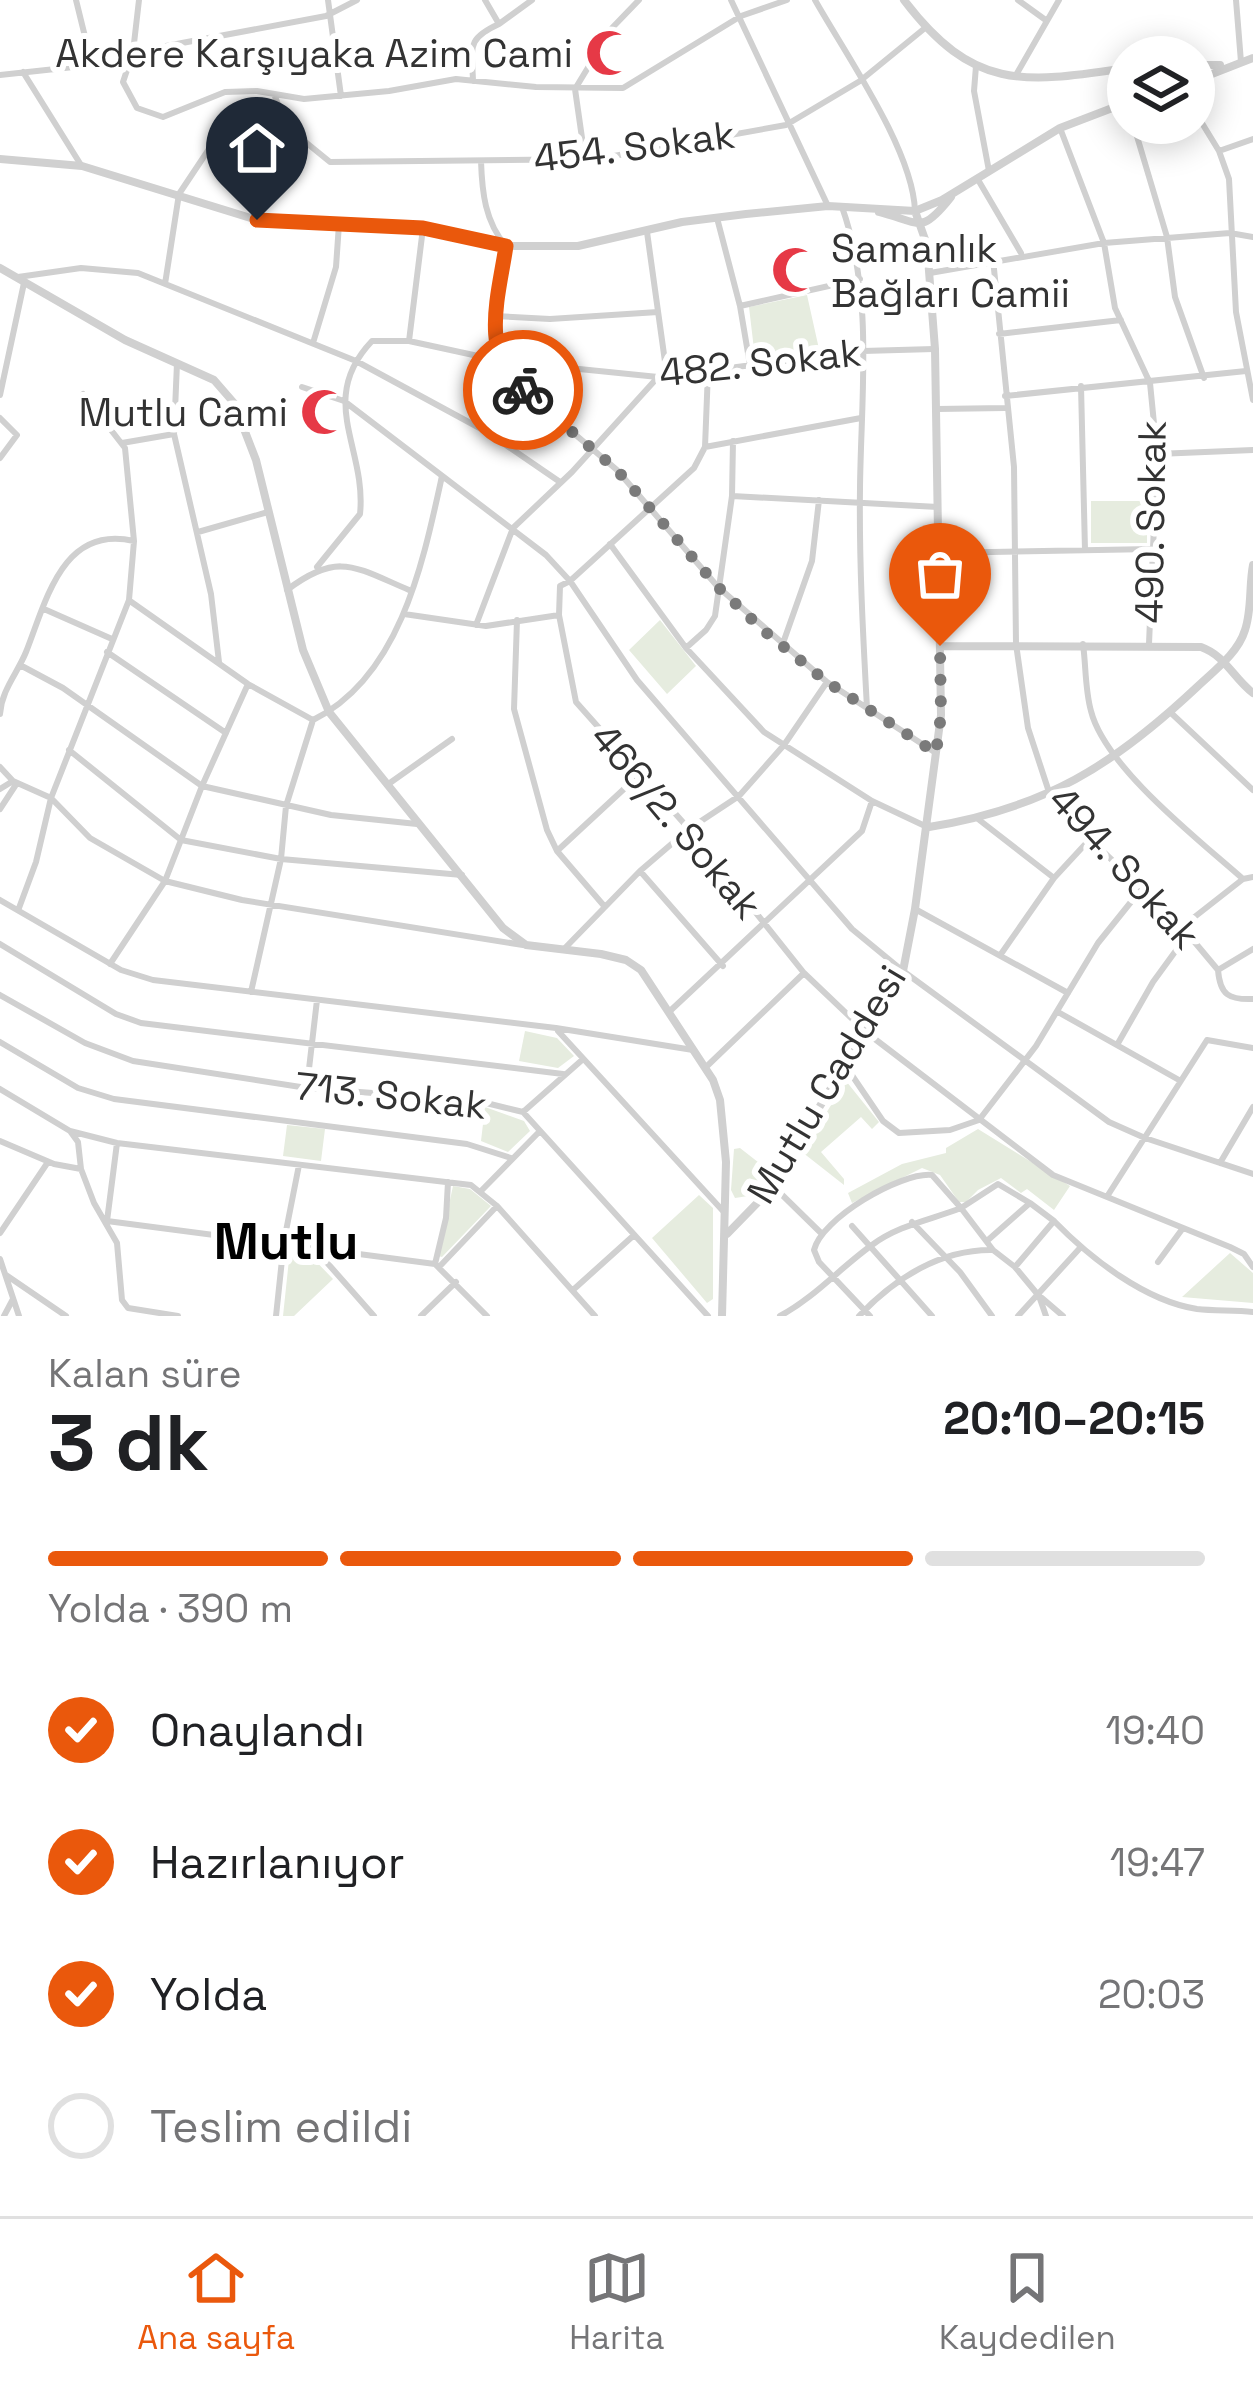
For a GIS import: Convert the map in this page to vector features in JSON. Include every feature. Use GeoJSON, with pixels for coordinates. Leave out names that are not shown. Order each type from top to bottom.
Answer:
{"type":"FeatureCollection","features":[{"type":"Feature","properties":{"kind":"street"},"geometry":{"type":"LineString","coordinates":[[76,0],[92,65]]}},
{"type":"Feature","properties":{"kind":"street"},"geometry":{"type":"LineString","coordinates":[[139,0],[133,52],[123,82],[129,99],[153,116],[163,117],[225,92],[304,99],[456,79],[623,88],[741,16],[787,0]]}},
{"type":"Feature","properties":{"kind":"street"},"geometry":{"type":"LineString","coordinates":[[328,0],[341,95]]}},
{"type":"Feature","properties":{"kind":"street"},"geometry":{"type":"LineString","coordinates":[[133,52],[331,14],[357,0]]}},
{"type":"Feature","properties":{"kind":"street"},"geometry":{"type":"LineString","coordinates":[[484,0],[499,24]]}},
{"type":"Feature","properties":{"kind":"street"},"geometry":{"type":"LineString","coordinates":[[473,81],[472,44],[478,34],[532,0]]}},
{"type":"Feature","properties":{"kind":"street"},"geometry":{"type":"LineString","coordinates":[[585,159],[575,89],[612,28],[639,0]]}},
{"type":"Feature","properties":{"kind":"street"},"geometry":{"type":"LineString","coordinates":[[731,0],[828,206]]}},
{"type":"Feature","properties":{"kind":"street"},"geometry":{"type":"LineString","coordinates":[[815,0],[893,137],[915,195],[915,211]]}},
{"type":"Feature","properties":{"kind":"street"},"geometry":{"type":"LineString","coordinates":[[904,0],[946,48],[976,66],[1043,80],[1107,71]]}},
{"type":"Feature","properties":{"kind":"street"},"geometry":{"type":"LineString","coordinates":[[1018,0],[1047,21]]}},
{"type":"Feature","properties":{"kind":"street"},"geometry":{"type":"LineString","coordinates":[[1015,77],[1059,0]]}},
{"type":"Feature","properties":{"kind":"street"},"geometry":{"type":"LineString","coordinates":[[1236,0],[1241,62]]}},
{"type":"Feature","properties":{"kind":"street","name":"454. Sokak"},"geometry":{"type":"LineString","coordinates":[[287,127],[330,162],[585,159],[787,124],[860,81],[925,28]]}},
{"type":"Feature","properties":{"kind":"street"},"geometry":{"type":"LineString","coordinates":[[1215,72],[1253,58]]}},
{"type":"Feature","properties":{"kind":"street"},"geometry":{"type":"LineString","coordinates":[[0,75],[92,65],[128,67]]}},
{"type":"Feature","properties":{"kind":"street"},"geometry":{"type":"LineString","coordinates":[[1215,65],[1228,66]]}},
{"type":"Feature","properties":{"kind":"street"},"geometry":{"type":"LineString","coordinates":[[976,66],[974,91],[988,171]]}},
{"type":"Feature","properties":{"kind":"street"},"geometry":{"type":"LineString","coordinates":[[23,72],[82,166]]}},
{"type":"Feature","properties":{"kind":"street"},"geometry":{"type":"LineString","coordinates":[[165,284],[179,194],[222,136],[287,127],[274,94]]}},
{"type":"Feature","properties":{"kind":"street"},"geometry":{"type":"LineString","coordinates":[[0,159],[82,166],[257,220],[423,228],[506,246],[578,246],[717,218],[828,206],[915,211],[1060,128],[1107,110]]}},
{"type":"Feature","properties":{"kind":"street","name":"490. Sokak"},"geometry":{"type":"LineString","coordinates":[[1060,128],[1104,243],[1115,308],[1150,383],[1157,454],[1149,644]]}},
{"type":"Feature","properties":{"kind":"street"},"geometry":{"type":"LineString","coordinates":[[1219,151],[1253,139]]}},
{"type":"Feature","properties":{"kind":"street"},"geometry":{"type":"LineString","coordinates":[[1139,144],[1167,237],[1175,297],[1204,378]]}},
{"type":"Feature","properties":{"kind":"street"},"geometry":{"type":"LineString","coordinates":[[1215,144],[1229,179],[1230,232],[1253,400]]}},
{"type":"Feature","properties":{"kind":"street"},"geometry":{"type":"LineString","coordinates":[[481,160],[487,211],[506,246],[495,316],[501,361],[511,380],[617,470],[718,587],[782,646],[827,682],[936,753]]}},
{"type":"Feature","properties":{"kind":"street"},"geometry":{"type":"LineString","coordinates":[[977,178],[1022,254]]}},
{"type":"Feature","properties":{"kind":"street"},"geometry":{"type":"LineString","coordinates":[[860,206],[919,226],[932,222],[956,191]]}},
{"type":"Feature","properties":{"kind":"street"},"geometry":{"type":"LineString","coordinates":[[915,195],[928,206],[932,222],[928,245]]}},
{"type":"Feature","properties":{"kind":"street"},"geometry":{"type":"LineString","coordinates":[[842,207],[856,248],[860,279],[860,501],[867,708]]}},
{"type":"Feature","properties":{"kind":"street","name":"Mutlu Caddesi"},"geometry":{"type":"LineString","coordinates":[[725,1235],[772,1185],[867,1033],[903,971],[915,909],[941,715],[935,349],[928,245],[915,211]]}},
{"type":"Feature","properties":{"kind":"street"},"geometry":{"type":"LineString","coordinates":[[717,218],[750,365]]}},
{"type":"Feature","properties":{"kind":"street"},"geometry":{"type":"LineString","coordinates":[[313,344],[336,267],[339,224]]}},
{"type":"Feature","properties":{"kind":"street"},"geometry":{"type":"LineString","coordinates":[[410,341],[423,228]]}},
{"type":"Feature","properties":{"kind":"street"},"geometry":{"type":"LineString","coordinates":[[476,625],[513,528],[662,376],[646,232]]}},
{"type":"Feature","properties":{"kind":"street"},"geometry":{"type":"LineString","coordinates":[[930,273],[1104,243],[1230,232],[1253,237]]}},
{"type":"Feature","properties":{"kind":"street","name":"494. Sokak"},"geometry":{"type":"LineString","coordinates":[[992,260],[1014,467],[1016,644],[1028,728],[1049,792],[1090,839],[1185,930],[1218,970],[1225,994],[1253,999]]}},
{"type":"Feature","properties":{"kind":"street"},"geometry":{"type":"LineString","coordinates":[[0,268],[125,340],[214,380],[234,403],[251,444],[303,650],[329,712],[503,928],[526,945]]}},
{"type":"Feature","properties":{"kind":"street"},"geometry":{"type":"LineString","coordinates":[[14,277],[81,268],[138,273],[356,361],[487,432],[560,482]]}},
{"type":"Feature","properties":{"kind":"street"},"geometry":{"type":"LineString","coordinates":[[740,306],[860,279]]}},
{"type":"Feature","properties":{"kind":"street"},"geometry":{"type":"LineString","coordinates":[[0,395],[24,283]]}},
{"type":"Feature","properties":{"kind":"street"},"geometry":{"type":"LineString","coordinates":[[495,316],[550,319],[658,312]]}},
{"type":"Feature","properties":{"kind":"street"},"geometry":{"type":"LineString","coordinates":[[999,334],[1121,320]]}},
{"type":"Feature","properties":{"kind":"street","name":"482. Sokak"},"geometry":{"type":"LineString","coordinates":[[356,361],[373,341],[410,341],[501,361],[662,376],[863,350],[935,349]]}},
{"type":"Feature","properties":{"kind":"street"},"geometry":{"type":"LineString","coordinates":[[287,590],[317,567],[360,514],[358,467],[346,430],[344,401],[356,361]]}},
{"type":"Feature","properties":{"kind":"street"},"geometry":{"type":"LineString","coordinates":[[177,363],[175,434],[220,662]]}},
{"type":"Feature","properties":{"kind":"street"},"geometry":{"type":"LineString","coordinates":[[570,581],[694,468],[705,447],[708,371]]}},
{"type":"Feature","properties":{"kind":"street"},"geometry":{"type":"LineString","coordinates":[[1005,396],[1246,371]]}},
{"type":"Feature","properties":{"kind":"street"},"geometry":{"type":"LineString","coordinates":[[1081,386],[1085,550]]}},
{"type":"Feature","properties":{"kind":"street"},"geometry":{"type":"LineString","coordinates":[[302,387],[344,401],[546,555],[570,581],[637,680],[852,929],[1109,1122],[1253,1174]]}},
{"type":"Feature","properties":{"kind":"street"},"geometry":{"type":"LineString","coordinates":[[19,909],[51,798],[129,600],[134,541],[122,443],[83,394]]}},
{"type":"Feature","properties":{"kind":"street"},"geometry":{"type":"LineString","coordinates":[[937,409],[1007,408]]}},
{"type":"Feature","properties":{"kind":"street"},"geometry":{"type":"LineString","coordinates":[[0,418],[17,435],[0,458]]}},
{"type":"Feature","properties":{"kind":"street"},"geometry":{"type":"LineString","coordinates":[[705,447],[860,418]]}},
{"type":"Feature","properties":{"kind":"street"},"geometry":{"type":"LineString","coordinates":[[122,443],[175,434]]}},
{"type":"Feature","properties":{"kind":"street"},"geometry":{"type":"LineString","coordinates":[[686,647],[712,624],[732,496],[734,441]]}},
{"type":"Feature","properties":{"kind":"street"},"geometry":{"type":"LineString","coordinates":[[1157,454],[1253,450]]}},
{"type":"Feature","properties":{"kind":"street"},"geometry":{"type":"LineString","coordinates":[[251,992],[280,860],[286,806],[313,720],[369,678],[404,614],[442,475]]}},
{"type":"Feature","properties":{"kind":"street"},"geometry":{"type":"LineString","coordinates":[[732,496],[938,506]]}},
{"type":"Feature","properties":{"kind":"street"},"geometry":{"type":"LineString","coordinates":[[782,646],[812,561],[819,500]]}},
{"type":"Feature","properties":{"kind":"street"},"geometry":{"type":"LineString","coordinates":[[198,532],[268,512]]}},
{"type":"Feature","properties":{"kind":"street"},"geometry":{"type":"LineString","coordinates":[[0,713],[7,685],[20,665],[60,566],[106,542],[134,541]]}},
{"type":"Feature","properties":{"kind":"street"},"geometry":{"type":"LineString","coordinates":[[610,544],[686,647],[750,719],[872,801],[929,827],[978,819],[1049,792],[1116,758],[1226,661],[1249,632],[1253,565]]}},
{"type":"Feature","properties":{"kind":"street"},"geometry":{"type":"LineString","coordinates":[[938,553],[1152,549]]}},
{"type":"Feature","properties":{"kind":"street"},"geometry":{"type":"LineString","coordinates":[[317,567],[354,568],[409,590]]}},
{"type":"Feature","properties":{"kind":"street","name":"466/2. Sokak"},"geometry":{"type":"LineString","coordinates":[[570,581],[560,586],[560,615],[576,702],[689,829],[804,973],[867,1033],[1054,1175],[1244,1254]]}},
{"type":"Feature","properties":{"kind":"street"},"geometry":{"type":"LineString","coordinates":[[129,600],[248,684],[313,720]]}},
{"type":"Feature","properties":{"kind":"street"},"geometry":{"type":"LineString","coordinates":[[44,608],[112,639]]}},
{"type":"Feature","properties":{"kind":"street"},"geometry":{"type":"LineString","coordinates":[[404,614],[476,625],[560,615]]}},
{"type":"Feature","properties":{"kind":"street"},"geometry":{"type":"LineString","coordinates":[[517,620],[514,709],[547,830],[557,851],[605,907]]}},
{"type":"Feature","properties":{"kind":"street"},"geometry":{"type":"LineString","coordinates":[[1083,644],[1090,709],[1100,736],[1116,758],[1243,879]]}},
{"type":"Feature","properties":{"kind":"street"},"geometry":{"type":"LineString","coordinates":[[940,646],[1201,647],[1226,661],[1239,683],[1253,694]]}},
{"type":"Feature","properties":{"kind":"street"},"geometry":{"type":"LineString","coordinates":[[107,652],[226,733]]}},
{"type":"Feature","properties":{"kind":"street"},"geometry":{"type":"LineString","coordinates":[[20,665],[87,705],[202,787],[331,815],[417,824]]}},
{"type":"Feature","properties":{"kind":"street"},"geometry":{"type":"LineString","coordinates":[[565,948],[640,871],[689,829],[739,796],[784,745],[827,682]]}},
{"type":"Feature","properties":{"kind":"street"},"geometry":{"type":"LineString","coordinates":[[110,964],[165,881],[248,684]]}},
{"type":"Feature","properties":{"kind":"street"},"geometry":{"type":"LineString","coordinates":[[1170,712],[1253,790]]}},
{"type":"Feature","properties":{"kind":"street"},"geometry":{"type":"LineString","coordinates":[[387,785],[452,739]]}},
{"type":"Feature","properties":{"kind":"street"},"geometry":{"type":"LineString","coordinates":[[69,750],[181,840],[280,860],[462,875]]}},
{"type":"Feature","properties":{"kind":"street"},"geometry":{"type":"LineString","coordinates":[[0,767],[15,782],[51,798],[90,838],[165,881],[269,904],[565,948],[626,960],[640,970],[670,1011],[720,1100],[726,1162],[722,1316]]}},
{"type":"Feature","properties":{"kind":"street"},"geometry":{"type":"LineString","coordinates":[[557,851],[638,775]]}},
{"type":"Feature","properties":{"kind":"street"},"geometry":{"type":"LineString","coordinates":[[0,789],[15,782]]}},
{"type":"Feature","properties":{"kind":"street"},"geometry":{"type":"LineString","coordinates":[[0,809],[15,782]]}},
{"type":"Feature","properties":{"kind":"street"},"geometry":{"type":"LineString","coordinates":[[670,1011],[862,831],[872,801]]}},
{"type":"Feature","properties":{"kind":"street"},"geometry":{"type":"LineString","coordinates":[[978,819],[1054,878]]}},
{"type":"Feature","properties":{"kind":"street"},"geometry":{"type":"LineString","coordinates":[[1001,954],[1054,878],[1090,839]]}},
{"type":"Feature","properties":{"kind":"street"},"geometry":{"type":"LineString","coordinates":[[640,871],[723,965]]}},
{"type":"Feature","properties":{"kind":"street"},"geometry":{"type":"LineString","coordinates":[[1117,1045],[1185,930],[1243,879],[1253,877]]}},
{"type":"Feature","properties":{"kind":"street"},"geometry":{"type":"LineString","coordinates":[[845,1065],[883,1121],[899,1133],[950,1130],[979,1120],[1058,1012],[1098,943],[1143,887]]}},
{"type":"Feature","properties":{"kind":"street"},"geometry":{"type":"LineString","coordinates":[[0,900],[110,964],[153,980],[556,1028],[693,1050]]}},
{"type":"Feature","properties":{"kind":"street"},"geometry":{"type":"LineString","coordinates":[[915,909],[1068,993]]}},
{"type":"Feature","properties":{"kind":"street"},"geometry":{"type":"LineString","coordinates":[[0,944],[116,1014],[140,1023],[563,1074]]}},
{"type":"Feature","properties":{"kind":"street"},"geometry":{"type":"LineString","coordinates":[[1218,970],[1253,949]]}},
{"type":"Feature","properties":{"kind":"street"},"geometry":{"type":"LineString","coordinates":[[705,1069],[804,973]]}},
{"type":"Feature","properties":{"kind":"street","name":"713. Sokak"},"geometry":{"type":"LineString","coordinates":[[0,995],[85,1043],[133,1061],[307,1088],[478,1102],[524,1112],[708,1316]]}},
{"type":"Feature","properties":{"kind":"street"},"geometry":{"type":"LineString","coordinates":[[307,1088],[317,1000]]}},
{"type":"Feature","properties":{"kind":"street"},"geometry":{"type":"LineString","coordinates":[[1058,1012],[1179,1080]]}},
{"type":"Feature","properties":{"kind":"street"},"geometry":{"type":"LineString","coordinates":[[556,1028],[724,1212]]}},
{"type":"Feature","properties":{"kind":"street"},"geometry":{"type":"LineString","coordinates":[[1108,1196],[1207,1040],[1253,1048]]}},
{"type":"Feature","properties":{"kind":"street"},"geometry":{"type":"LineString","coordinates":[[0,1042],[78,1088],[114,1100],[467,1144],[511,1158]]}},
{"type":"Feature","properties":{"kind":"street"},"geometry":{"type":"LineString","coordinates":[[524,1112],[582,1060]]}},
{"type":"Feature","properties":{"kind":"street"},"geometry":{"type":"LineString","coordinates":[[0,1089],[70,1131],[117,1143],[471,1185],[497,1206],[596,1316]]}},
{"type":"Feature","properties":{"kind":"street"},"geometry":{"type":"LineString","coordinates":[[1220,1163],[1253,1107]]}},
{"type":"Feature","properties":{"kind":"street"},"geometry":{"type":"LineString","coordinates":[[70,1131],[94,1203],[107,1221],[121,1262],[122,1300],[132,1312],[178,1316]]}},
{"type":"Feature","properties":{"kind":"street"},"geometry":{"type":"LineString","coordinates":[[481,1191],[540,1131]]}},
{"type":"Feature","properties":{"kind":"street"},"geometry":{"type":"LineString","coordinates":[[0,1141],[49,1162],[82,1169]]}},
{"type":"Feature","properties":{"kind":"street"},"geometry":{"type":"LineString","coordinates":[[107,1221],[117,1143]]}},
{"type":"Feature","properties":{"kind":"street"},"geometry":{"type":"LineString","coordinates":[[0,1233],[49,1162]]}},
{"type":"Feature","properties":{"kind":"street"},"geometry":{"type":"LineString","coordinates":[[276,1316],[298,1166]]}},
{"type":"Feature","properties":{"kind":"street"},"geometry":{"type":"LineString","coordinates":[[993,1250],[941,1256],[865,1314],[814,1250],[822,1234],[863,1200],[917,1174],[932,1174],[993,1250],[1063,1316]]}},
{"type":"Feature","properties":{"kind":"street"},"geometry":{"type":"LineString","coordinates":[[437,1265],[448,1182]]}},
{"type":"Feature","properties":{"kind":"street"},"geometry":{"type":"LineString","coordinates":[[780,1316],[835,1279],[871,1245],[912,1222],[961,1208],[998,1184],[1054,1221],[1080,1248],[1160,1298],[1195,1309],[1253,1312]]}},
{"type":"Feature","properties":{"kind":"street"},"geometry":{"type":"LineString","coordinates":[[772,1185],[822,1234]]}},
{"type":"Feature","properties":{"kind":"street"},"geometry":{"type":"LineString","coordinates":[[988,1240],[1030,1203]]}},
{"type":"Feature","properties":{"kind":"street"},"geometry":{"type":"LineString","coordinates":[[437,1265],[497,1206]]}},
{"type":"Feature","properties":{"kind":"street"},"geometry":{"type":"LineString","coordinates":[[107,1221],[437,1265],[487,1316]]}},
{"type":"Feature","properties":{"kind":"street"},"geometry":{"type":"LineString","coordinates":[[1016,1267],[1054,1221]]}},
{"type":"Feature","properties":{"kind":"street"},"geometry":{"type":"LineString","coordinates":[[912,1222],[960,1272],[992,1316]]}},
{"type":"Feature","properties":{"kind":"street"},"geometry":{"type":"LineString","coordinates":[[853,1226],[932,1316]]}},
{"type":"Feature","properties":{"kind":"street"},"geometry":{"type":"LineString","coordinates":[[1158,1262],[1183,1228]]}},
{"type":"Feature","properties":{"kind":"street"},"geometry":{"type":"LineString","coordinates":[[573,1290],[633,1236]]}},
{"type":"Feature","properties":{"kind":"street"},"geometry":{"type":"LineString","coordinates":[[313,1246],[374,1316]]}},
{"type":"Feature","properties":{"kind":"street"},"geometry":{"type":"LineString","coordinates":[[1253,1246],[1244,1254],[1253,1267]]}},
{"type":"Feature","properties":{"kind":"street"},"geometry":{"type":"LineString","coordinates":[[1018,1316],[1080,1248]]}},
{"type":"Feature","properties":{"kind":"street"},"geometry":{"type":"LineString","coordinates":[[0,1259],[19,1316]]}},
{"type":"Feature","properties":{"kind":"street"},"geometry":{"type":"LineString","coordinates":[[6,1275],[66,1316]]}},
{"type":"Feature","properties":{"kind":"street"},"geometry":{"type":"LineString","coordinates":[[421,1316],[456,1282]]}},
{"type":"Feature","properties":{"kind":"street"},"geometry":{"type":"LineString","coordinates":[[1040,1296],[1046,1316]]}},
{"type":"Feature","properties":{"kind":"street"},"geometry":{"type":"LineString","coordinates":[[4,1316],[14,1299]]}},
{"type":"Feature","properties":{"kind":"shaded area"},"geometry":{"type":"Polygon","coordinates":[[[807,295],[819,349],[755,358],[749,307],[807,295]]]}},
{"type":"Feature","properties":{"kind":"shaded area"},"geometry":{"type":"Polygon","coordinates":[[[1091,501],[1147,501],[1147,543],[1091,543],[1091,501]]]}},
{"type":"Feature","properties":{"kind":"shaded area"},"geometry":{"type":"Polygon","coordinates":[[[660,620],[696,666],[667,694],[629,650],[660,620]]]}},
{"type":"Feature","properties":{"kind":"shaded area"},"geometry":{"type":"Polygon","coordinates":[[[525,1031],[557,1038],[574,1056],[558,1068],[519,1061],[525,1031]]]}},
{"type":"Feature","properties":{"kind":"shaded area"},"geometry":{"type":"Polygon","coordinates":[[[846,1081],[879,1122],[872,1129],[861,1117],[821,1152],[844,1185],[802,1152],[846,1081]]]}},
{"type":"Feature","properties":{"kind":"shaded area"},"geometry":{"type":"Polygon","coordinates":[[[485,1107],[524,1121],[530,1131],[508,1152],[481,1141],[485,1107]]]}},
{"type":"Feature","properties":{"kind":"shaded area"},"geometry":{"type":"Polygon","coordinates":[[[287,1125],[325,1129],[321,1161],[283,1156],[287,1125]]]}},
{"type":"Feature","properties":{"kind":"shaded area"},"geometry":{"type":"Polygon","coordinates":[[[978,1129],[1070,1186],[1054,1210],[1027,1189],[1021,1193],[1001,1178],[959,1202],[940,1175],[922,1168],[852,1203],[848,1193],[902,1164],[946,1153],[946,1148],[978,1129]]]}},
{"type":"Feature","properties":{"kind":"shaded area"},"geometry":{"type":"Polygon","coordinates":[[[740,1148],[767,1169],[748,1196],[735,1198],[731,1190],[734,1149],[740,1148]]]}},
{"type":"Feature","properties":{"kind":"shaded area"},"geometry":{"type":"Polygon","coordinates":[[[453,1186],[470,1189],[491,1206],[442,1257],[438,1256],[453,1186]]]}},
{"type":"Feature","properties":{"kind":"shaded area"},"geometry":{"type":"Polygon","coordinates":[[[699,1195],[713,1208],[713,1299],[707,1303],[652,1238],[699,1195]]]}},
{"type":"Feature","properties":{"kind":"shaded area"},"geometry":{"type":"Polygon","coordinates":[[[290,1250],[307,1252],[333,1279],[294,1316],[283,1316],[290,1250]]]}},
{"type":"Feature","properties":{"kind":"shaded area"},"geometry":{"type":"Polygon","coordinates":[[[1230,1253],[1253,1273],[1253,1303],[1182,1297],[1230,1253]]]}},
{"type":"Feature","properties":{"kind":"way so far"},"geometry":{"type":"LineString","coordinates":[[523,390],[617,470],[718,587],[763,630],[827,682],[936,753],[940,646]]}},
{"type":"Feature","properties":{"kind":"place","name":"Akdere Karşıyaka Azim Cami"},"geometry":{"type":"Point","coordinates":[609,53]}},
{"type":"Feature","properties":{"kind":"place","name":"Samanlık Bağları Camii"},"geometry":{"type":"Point","coordinates":[795,270]}},
{"type":"Feature","properties":{"kind":"place","name":"Mutlu Cami"},"geometry":{"type":"Point","coordinates":[324,412]}},
{"type":"Feature","properties":{"kind":"district","name":"Mutlu"},"geometry":{"type":"Point","coordinates":[286,1241]}},
{"type":"Feature","properties":{"kind":"route"},"geometry":{"type":"LineString","coordinates":[[257,220],[423,228],[506,246],[495,335],[501,361],[523,390]]}}]}
